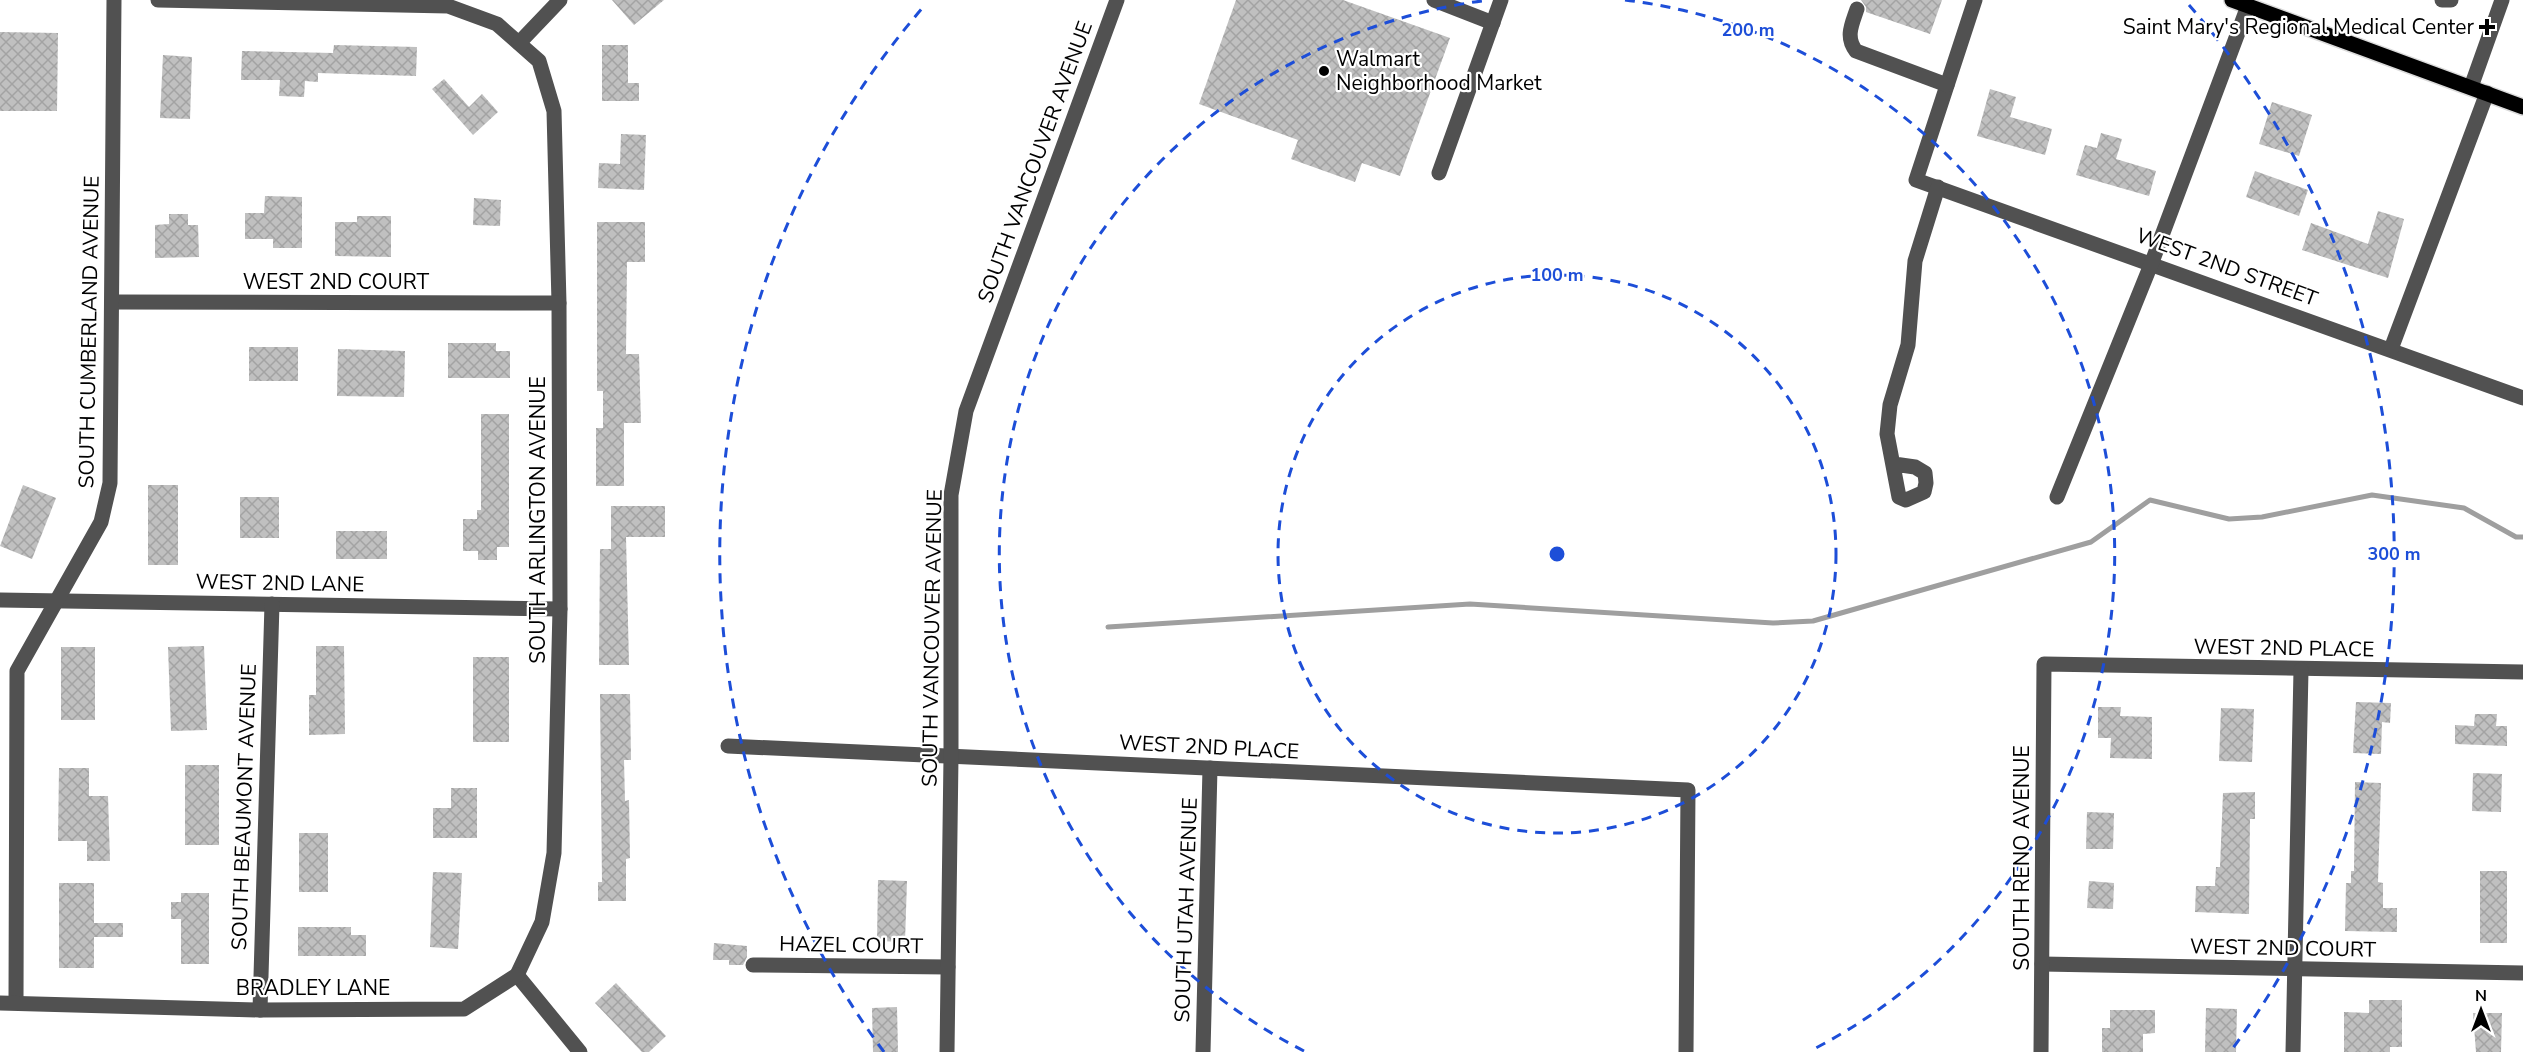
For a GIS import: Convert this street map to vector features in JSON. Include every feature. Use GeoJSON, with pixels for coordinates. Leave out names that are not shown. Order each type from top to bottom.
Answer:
{"type":"FeatureCollection","features":[{"type":"Feature","properties":{"kind":"main road"},"geometry":{"type":"LineString","coordinates":[[2232,0],[2523,107]]}},
{"type":"Feature","properties":{"kind":"street","name":"SOUTH CUMBERLAND AVENUE"},"geometry":{"type":"LineString","coordinates":[[8,1003],[17,671],[59,601],[100,522],[110,483],[114,0]]}},
{"type":"Feature","properties":{"kind":"street"},"geometry":{"type":"LineString","coordinates":[[158,0],[448,6],[497,24],[519,43],[560,0]]}},
{"type":"Feature","properties":{"kind":"street","name":"SOUTH VANCOUVER AVENUE"},"geometry":{"type":"LineString","coordinates":[[947,1052],[951,757],[951,495],[966,411],[1117,0]]}},
{"type":"Feature","properties":{"kind":"street"},"geometry":{"type":"LineString","coordinates":[[1434,0],[1493,23]]}},
{"type":"Feature","properties":{"kind":"street"},"geometry":{"type":"LineString","coordinates":[[1439,173],[1501,0]]}},
{"type":"Feature","properties":{"kind":"street"},"geometry":{"type":"LineString","coordinates":[[1857,9],[1850,31],[1851,45],[1856,51],[1947,85],[1975,0]]}},
{"type":"Feature","properties":{"kind":"street"},"geometry":{"type":"LineString","coordinates":[[2442,0],[2451,0]]}},
{"type":"Feature","properties":{"kind":"street"},"geometry":{"type":"LineString","coordinates":[[2471,87],[2502,0]]}},
{"type":"Feature","properties":{"kind":"street"},"geometry":{"type":"LineString","coordinates":[[2057,497],[2152,262],[2248,6]]}},
{"type":"Feature","properties":{"kind":"street","name":"SOUTH ARLINGTON AVENUE"},"geometry":{"type":"LineString","coordinates":[[518,975],[542,922],[554,853],[560,609],[559,303],[554,111],[539,61],[519,43]]}},
{"type":"Feature","properties":{"kind":"street","name":"WEST 2ND STREET"},"geometry":{"type":"LineString","coordinates":[[1947,85],[1916,180],[2152,262],[2523,398]]}},
{"type":"Feature","properties":{"kind":"street"},"geometry":{"type":"LineString","coordinates":[[2391,349],[2487,93]]}},
{"type":"Feature","properties":{"kind":"street"},"geometry":{"type":"LineString","coordinates":[[1894,464],[1887,434],[1890,405],[1908,345],[1911,289],[1916,261],[1938,187]]}},
{"type":"Feature","properties":{"kind":"street","name":"WEST 2ND COURT"},"geometry":{"type":"LineString","coordinates":[[112,302],[559,303]]}},
{"type":"Feature","properties":{"kind":"street","name":"WEST 2ND LANE"},"geometry":{"type":"LineString","coordinates":[[0,600],[560,609]]}},
{"type":"Feature","properties":{"kind":"street","name":"SOUTH BEAUMONT AVENUE"},"geometry":{"type":"LineString","coordinates":[[260,1010],[272,604]]}},
{"type":"Feature","properties":{"kind":"street","name":"WEST 2ND PLACE"},"geometry":{"type":"LineString","coordinates":[[2044,664],[2523,672]]}},
{"type":"Feature","properties":{"kind":"street","name":"SOUTH RENO AVENUE"},"geometry":{"type":"LineString","coordinates":[[2041,1052],[2044,664]]}},
{"type":"Feature","properties":{"kind":"street"},"geometry":{"type":"LineString","coordinates":[[2294,1052],[2301,670]]}},
{"type":"Feature","properties":{"kind":"street","name":"WEST 2ND PLACE"},"geometry":{"type":"LineString","coordinates":[[728,746],[1688,790],[1686,1052]]}},
{"type":"Feature","properties":{"kind":"street","name":"SOUTH UTAH AVENUE"},"geometry":{"type":"LineString","coordinates":[[1203,1052],[1210,768]]}},
{"type":"Feature","properties":{"kind":"street","name":"WEST 2ND COURT"},"geometry":{"type":"LineString","coordinates":[[2042,964],[2523,973]]}},
{"type":"Feature","properties":{"kind":"street","name":"HAZEL COURT"},"geometry":{"type":"LineString","coordinates":[[753,965],[948,967]]}},
{"type":"Feature","properties":{"kind":"street"},"geometry":{"type":"LineString","coordinates":[[518,975],[580,1052]]}},
{"type":"Feature","properties":{"kind":"street","name":"BRADLEY LANE"},"geometry":{"type":"LineString","coordinates":[[8,1003],[260,1010],[464,1009],[518,975]]}},
{"type":"Feature","properties":{"kind":"building"},"geometry":{"type":"Polygon","coordinates":[[[612,0],[664,0],[634,25],[612,0]]]}},
{"type":"Feature","properties":{"kind":"building","name":"Walmart Neighborhood Market"},"geometry":{"type":"Polygon","coordinates":[[[1236,0],[1343,0],[1450,38],[1400,176],[1362,163],[1355,182],[1291,159],[1298,140],[1199,104],[1236,0]]]}},
{"type":"Feature","properties":{"kind":"building"},"geometry":{"type":"Polygon","coordinates":[[[1861,0],[1942,0],[1930,34],[1866,12],[1866,7],[1861,0]]]}},
{"type":"Feature","properties":{"kind":"building"},"geometry":{"type":"Polygon","coordinates":[[[0,32],[58,33],[57,111],[0,111],[0,32]]]}},
{"type":"Feature","properties":{"kind":"building"},"geometry":{"type":"Polygon","coordinates":[[[334,45],[417,47],[416,76],[318,73],[318,82],[305,81],[304,97],[279,96],[280,80],[241,80],[242,51],[333,53],[334,45]]]}},
{"type":"Feature","properties":{"kind":"building"},"geometry":{"type":"Polygon","coordinates":[[[602,45],[628,45],[628,83],[639,83],[639,101],[602,101],[602,45]]]}},
{"type":"Feature","properties":{"kind":"building"},"geometry":{"type":"Polygon","coordinates":[[[163,55],[192,57],[190,119],[160,118],[163,55]]]}},
{"type":"Feature","properties":{"kind":"building"},"geometry":{"type":"Polygon","coordinates":[[[444,79],[469,107],[482,94],[498,112],[473,135],[432,89],[444,79]]]}},
{"type":"Feature","properties":{"kind":"building"},"geometry":{"type":"Polygon","coordinates":[[[1990,89],[2016,97],[2010,117],[2052,129],[2045,155],[1977,136],[1990,89]]]}},
{"type":"Feature","properties":{"kind":"building"},"geometry":{"type":"Polygon","coordinates":[[[2272,102],[2312,115],[2299,156],[2259,144],[2272,102]]]}},
{"type":"Feature","properties":{"kind":"building"},"geometry":{"type":"Polygon","coordinates":[[[2101,133],[2122,139],[2116,159],[2156,171],[2149,196],[2076,175],[2085,145],[2097,148],[2101,133]]]}},
{"type":"Feature","properties":{"kind":"building"},"geometry":{"type":"Polygon","coordinates":[[[621,134],[646,135],[644,190],[598,188],[599,163],[620,164],[621,134]]]}},
{"type":"Feature","properties":{"kind":"building"},"geometry":{"type":"Polygon","coordinates":[[[2255,171],[2308,190],[2299,216],[2246,197],[2255,171]]]}},
{"type":"Feature","properties":{"kind":"building"},"geometry":{"type":"Polygon","coordinates":[[[265,196],[302,197],[302,248],[273,248],[273,239],[245,239],[245,213],[264,213],[265,196]]]}},
{"type":"Feature","properties":{"kind":"building"},"geometry":{"type":"Polygon","coordinates":[[[474,198],[501,200],[500,226],[473,225],[474,198]]]}},
{"type":"Feature","properties":{"kind":"building"},"geometry":{"type":"Polygon","coordinates":[[[2378,211],[2404,219],[2388,278],[2302,250],[2311,223],[2368,244],[2378,211]]]}},
{"type":"Feature","properties":{"kind":"building"},"geometry":{"type":"Polygon","coordinates":[[[169,214],[188,214],[188,225],[198,225],[199,257],[155,258],[155,225],[169,224],[169,214]]]}},
{"type":"Feature","properties":{"kind":"building"},"geometry":{"type":"Polygon","coordinates":[[[357,216],[391,216],[391,257],[335,256],[335,222],[357,222],[357,216]]]}},
{"type":"Feature","properties":{"kind":"building"},"geometry":{"type":"Polygon","coordinates":[[[597,222],[645,222],[645,262],[627,262],[626,354],[639,354],[641,423],[624,423],[624,486],[596,486],[596,428],[603,428],[603,391],[597,391],[597,222]]]}},
{"type":"Feature","properties":{"kind":"building"},"geometry":{"type":"Polygon","coordinates":[[[448,343],[496,343],[496,351],[510,351],[510,378],[448,378],[448,343]]]}},
{"type":"Feature","properties":{"kind":"building"},"geometry":{"type":"Polygon","coordinates":[[[249,347],[298,347],[298,381],[249,381],[249,347]]]}},
{"type":"Feature","properties":{"kind":"building"},"geometry":{"type":"Polygon","coordinates":[[[338,349],[405,351],[404,397],[337,396],[338,349]]]}},
{"type":"Feature","properties":{"kind":"building"},"geometry":{"type":"Polygon","coordinates":[[[481,414],[509,414],[509,547],[497,547],[497,560],[478,560],[478,551],[463,551],[463,519],[477,519],[477,510],[481,510],[481,414]]]}},
{"type":"Feature","properties":{"kind":"building"},"geometry":{"type":"Polygon","coordinates":[[[23,485],[56,498],[32,559],[0,546],[23,485]]]}},
{"type":"Feature","properties":{"kind":"building"},"geometry":{"type":"Polygon","coordinates":[[[148,485],[178,485],[178,565],[148,565],[148,485]]]}},
{"type":"Feature","properties":{"kind":"building"},"geometry":{"type":"Polygon","coordinates":[[[240,497],[279,497],[279,538],[240,538],[240,497]]]}},
{"type":"Feature","properties":{"kind":"building"},"geometry":{"type":"Polygon","coordinates":[[[611,506],[665,506],[665,537],[626,537],[629,665],[599,665],[600,549],[611,549],[611,506]]]}},
{"type":"Feature","properties":{"kind":"building"},"geometry":{"type":"Polygon","coordinates":[[[336,531],[387,531],[387,559],[336,559],[336,531]]]}},
{"type":"Feature","properties":{"kind":"building"},"geometry":{"type":"Polygon","coordinates":[[[204,646],[207,730],[171,731],[168,647],[204,646]]]}},
{"type":"Feature","properties":{"kind":"building"},"geometry":{"type":"Polygon","coordinates":[[[316,646],[344,646],[345,734],[309,735],[309,695],[316,695],[316,646]]]}},
{"type":"Feature","properties":{"kind":"building"},"geometry":{"type":"Polygon","coordinates":[[[61,647],[95,647],[95,720],[61,720],[61,647]]]}},
{"type":"Feature","properties":{"kind":"building"},"geometry":{"type":"Polygon","coordinates":[[[473,657],[509,657],[509,742],[473,742],[473,657]]]}},
{"type":"Feature","properties":{"kind":"building"},"geometry":{"type":"Polygon","coordinates":[[[600,694],[630,694],[631,760],[624,760],[625,801],[629,800],[630,858],[626,859],[626,901],[598,901],[598,882],[602,882],[600,694]]]}},
{"type":"Feature","properties":{"kind":"building"},"geometry":{"type":"Polygon","coordinates":[[[2356,702],[2391,703],[2390,723],[2382,722],[2381,754],[2353,753],[2356,702]]]}},
{"type":"Feature","properties":{"kind":"building"},"geometry":{"type":"Polygon","coordinates":[[[2098,707],[2121,707],[2120,716],[2152,717],[2152,759],[2110,758],[2111,738],[2098,738],[2098,707]]]}},
{"type":"Feature","properties":{"kind":"building"},"geometry":{"type":"Polygon","coordinates":[[[2221,708],[2254,709],[2252,762],[2219,761],[2221,708]]]}},
{"type":"Feature","properties":{"kind":"building"},"geometry":{"type":"Polygon","coordinates":[[[2475,714],[2497,714],[2496,726],[2507,726],[2507,746],[2455,744],[2455,725],[2474,726],[2475,714]]]}},
{"type":"Feature","properties":{"kind":"building"},"geometry":{"type":"Polygon","coordinates":[[[185,765],[219,765],[219,845],[185,845],[185,765]]]}},
{"type":"Feature","properties":{"kind":"building"},"geometry":{"type":"Polygon","coordinates":[[[59,768],[89,768],[89,796],[108,796],[110,861],[87,861],[87,841],[58,841],[59,768]]]}},
{"type":"Feature","properties":{"kind":"building"},"geometry":{"type":"Polygon","coordinates":[[[2473,773],[2502,774],[2501,812],[2472,811],[2473,773]]]}},
{"type":"Feature","properties":{"kind":"building"},"geometry":{"type":"Polygon","coordinates":[[[2355,782],[2381,783],[2378,882],[2383,883],[2383,908],[2397,908],[2397,932],[2345,931],[2346,883],[2351,883],[2351,871],[2354,871],[2355,782]]]}},
{"type":"Feature","properties":{"kind":"building"},"geometry":{"type":"Polygon","coordinates":[[[451,788],[477,788],[477,838],[433,838],[433,808],[451,808],[451,788]]]}},
{"type":"Feature","properties":{"kind":"building"},"geometry":{"type":"Polygon","coordinates":[[[2255,792],[2255,819],[2250,819],[2249,914],[2195,912],[2196,886],[2215,886],[2216,867],[2220,867],[2223,793],[2255,792]]]}},
{"type":"Feature","properties":{"kind":"building"},"geometry":{"type":"Polygon","coordinates":[[[2087,812],[2114,813],[2113,849],[2086,849],[2087,812]]]}},
{"type":"Feature","properties":{"kind":"building"},"geometry":{"type":"Polygon","coordinates":[[[299,833],[328,833],[328,892],[299,892],[299,833]]]}},
{"type":"Feature","properties":{"kind":"building"},"geometry":{"type":"Polygon","coordinates":[[[2480,871],[2507,871],[2507,943],[2480,943],[2480,871]]]}},
{"type":"Feature","properties":{"kind":"building"},"geometry":{"type":"Polygon","coordinates":[[[433,872],[462,873],[458,949],[430,947],[433,872]]]}},
{"type":"Feature","properties":{"kind":"building"},"geometry":{"type":"Polygon","coordinates":[[[878,880],[907,881],[905,942],[877,941],[878,880]]]}},
{"type":"Feature","properties":{"kind":"building"},"geometry":{"type":"Polygon","coordinates":[[[2089,881],[2114,883],[2113,909],[2087,908],[2089,881]]]}},
{"type":"Feature","properties":{"kind":"building"},"geometry":{"type":"Polygon","coordinates":[[[59,883],[94,883],[94,923],[123,923],[123,937],[94,937],[94,968],[59,968],[59,883]]]}},
{"type":"Feature","properties":{"kind":"building"},"geometry":{"type":"Polygon","coordinates":[[[181,893],[209,893],[209,964],[181,964],[181,919],[171,919],[171,902],[181,902],[181,893]]]}},
{"type":"Feature","properties":{"kind":"building"},"geometry":{"type":"Polygon","coordinates":[[[298,927],[351,927],[351,935],[366,935],[366,956],[298,956],[298,927]]]}},
{"type":"Feature","properties":{"kind":"building"},"geometry":{"type":"Polygon","coordinates":[[[714,943],[747,946],[747,957],[743,965],[729,965],[729,960],[713,960],[714,943]]]}},
{"type":"Feature","properties":{"kind":"building"},"geometry":{"type":"Polygon","coordinates":[[[616,983],[666,1036],[649,1052],[642,1052],[595,1003],[616,983]]]}},
{"type":"Feature","properties":{"kind":"building"},"geometry":{"type":"Polygon","coordinates":[[[2369,1000],[2402,1000],[2402,1047],[2390,1047],[2390,1052],[2344,1052],[2344,1012],[2369,1013],[2369,1000]]]}},
{"type":"Feature","properties":{"kind":"building"},"geometry":{"type":"Polygon","coordinates":[[[897,1007],[898,1052],[873,1052],[872,1008],[897,1007]]]}},
{"type":"Feature","properties":{"kind":"building"},"geometry":{"type":"Polygon","coordinates":[[[2206,1008],[2237,1009],[2236,1052],[2205,1052],[2206,1008]]]}},
{"type":"Feature","properties":{"kind":"building"},"geometry":{"type":"Polygon","coordinates":[[[2110,1010],[2155,1010],[2155,1033],[2143,1034],[2143,1052],[2102,1052],[2102,1028],[2110,1028],[2110,1010]]]}},
{"type":"Feature","properties":{"kind":"building"},"geometry":{"type":"Polygon","coordinates":[[[2473,1013],[2502,1013],[2501,1052],[2476,1052],[2473,1013]]]}},
{"type":"Feature","properties":{"kind":"waterway"},"geometry":{"type":"LineString","coordinates":[[1108,627],[1470,604],[1773,623],[1813,621],[2091,542],[2150,500],[2229,519],[2262,517],[2372,495],[2464,508],[2516,537],[2523,537]]}},
{"type":"Feature","properties":{"kind":"place","name":"Saint Mary's Regional Medical Center"},"geometry":{"type":"Point","coordinates":[2487,27]}},
{"type":"Feature","properties":{"kind":"place","name":"Walmart Neighborhood Market"},"geometry":{"type":"Point","coordinates":[1324,71]}}]}
